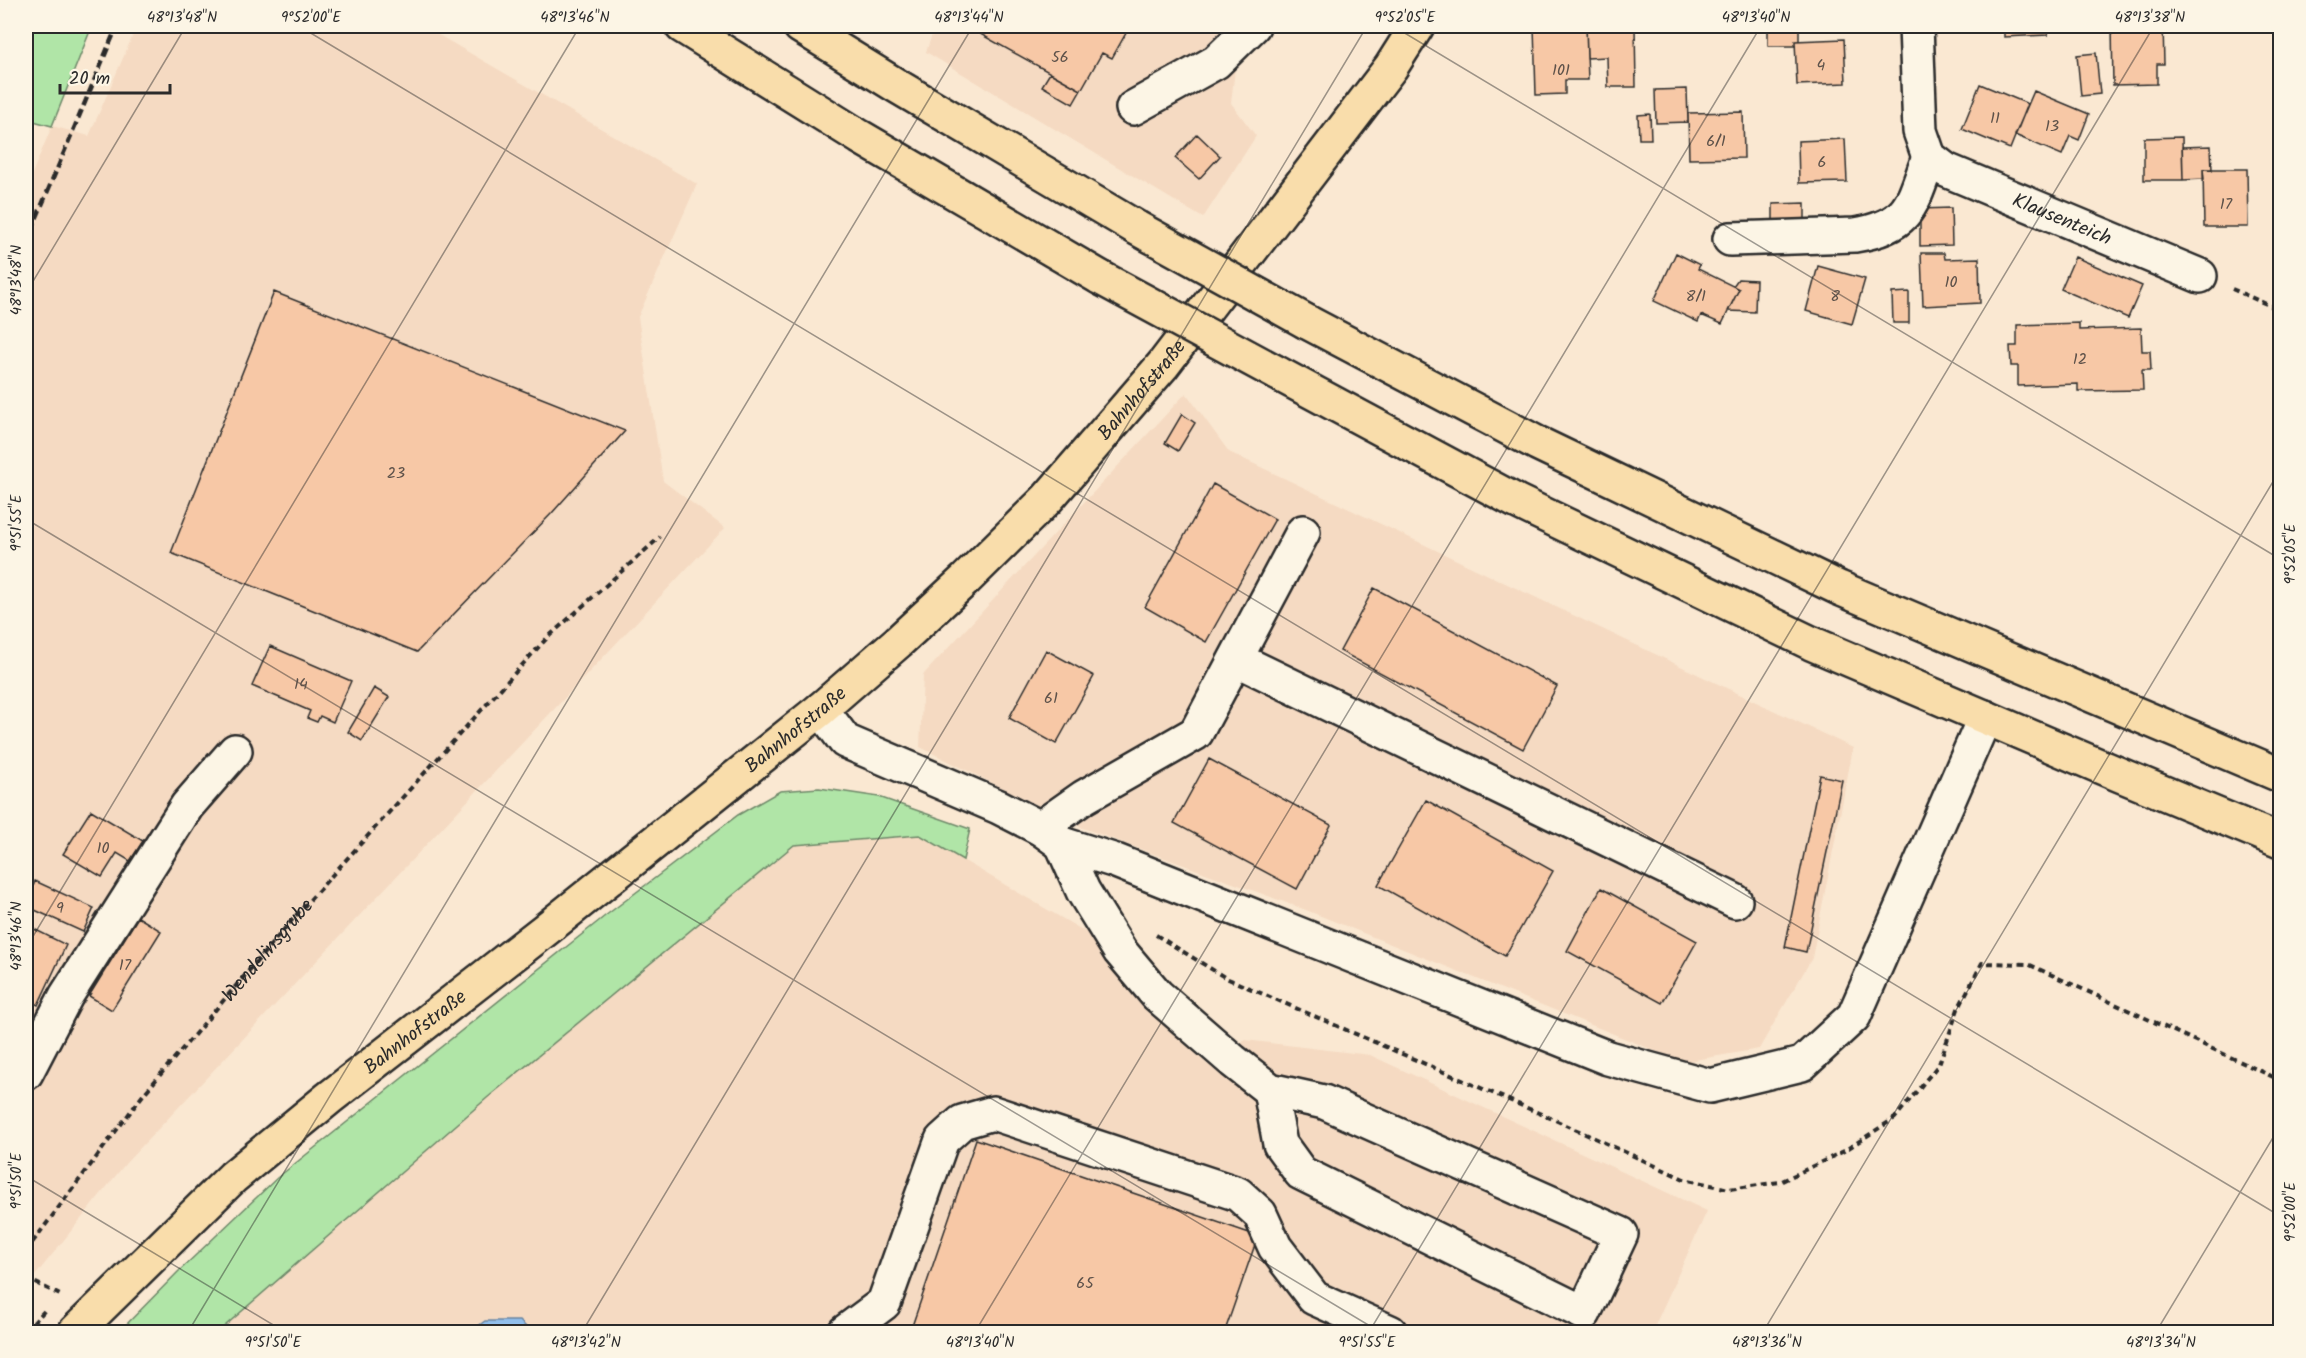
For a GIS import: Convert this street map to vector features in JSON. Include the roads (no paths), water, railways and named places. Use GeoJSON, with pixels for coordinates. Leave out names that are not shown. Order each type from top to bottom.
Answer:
{"type":"FeatureCollection","features":[{"type":"Feature","properties":{"kind":"main road"},"geometry":{"type":"LineString","coordinates":[[682,26],[860,137],[1101,278],[1548,516],[1810,643],[2280,841]]}},
{"type":"Feature","properties":{"kind":"main road"},"geometry":{"type":"LineString","coordinates":[[800,26],[1137,228],[1307,322],[1537,443],[1839,588],[2280,775]]}},
{"type":"Feature","properties":{"kind":"main road","name":"Bahnhofstraße"},"geometry":{"type":"LineString","coordinates":[[75,1332],[233,1177],[320,1105],[545,930],[821,709],[907,634],[1047,499],[1163,365],[1391,67],[1417,26]]}},
{"type":"Feature","properties":{"kind":"street"},"geometry":{"type":"LineString","coordinates":[[1133,108],[1216,62],[1253,26]]}},
{"type":"Feature","properties":{"kind":"street"},"geometry":{"type":"LineString","coordinates":[[1730,239],[1854,235],[1875,232],[1894,224],[1912,205],[1929,157],[1920,131],[1916,26]]}},
{"type":"Feature","properties":{"kind":"street","name":"Klausenteich"},"geometry":{"type":"LineString","coordinates":[[1929,157],[1946,170],[2200,276]]}},
{"type":"Feature","properties":{"kind":"street"},"geometry":{"type":"LineString","coordinates":[[1051,836],[1084,797],[1196,733],[1303,532]]}},
{"type":"Feature","properties":{"kind":"street"},"geometry":{"type":"LineString","coordinates":[[1236,659],[1735,901]]}},
{"type":"Feature","properties":{"kind":"street"},"geometry":{"type":"LineString","coordinates":[[821,709],[845,741],[999,807],[1051,836],[1608,1058],[1710,1086],[1802,1064],[1854,1016],[1985,717]]}},
{"type":"Feature","properties":{"kind":"street"},"geometry":{"type":"LineString","coordinates":[[26,1073],[66,996],[187,806],[235,751]]}},
{"type":"Feature","properties":{"kind":"street"},"geometry":{"type":"LineString","coordinates":[[1051,836],[1120,951],[1157,995],[1270,1090],[1323,1102],[1622,1234],[1584,1312],[1301,1173],[1280,1144],[1270,1090]]}},
{"type":"Feature","properties":{"kind":"street"},"geometry":{"type":"LineString","coordinates":[[845,1332],[884,1303],[942,1140],[962,1122],[993,1113],[1238,1194],[1260,1214],[1275,1247],[1314,1298],[1390,1332]]}},
{"type":"Feature","properties":{"kind":"water"},"geometry":{"type":"Polygon","coordinates":[[[485,1321],[520,1321],[531,1332],[470,1332],[485,1321]]]}},
{"type":"Feature","properties":{"kind":"railway"},"geometry":{"type":"LineString","coordinates":[[26,243],[117,26]]}}]}
